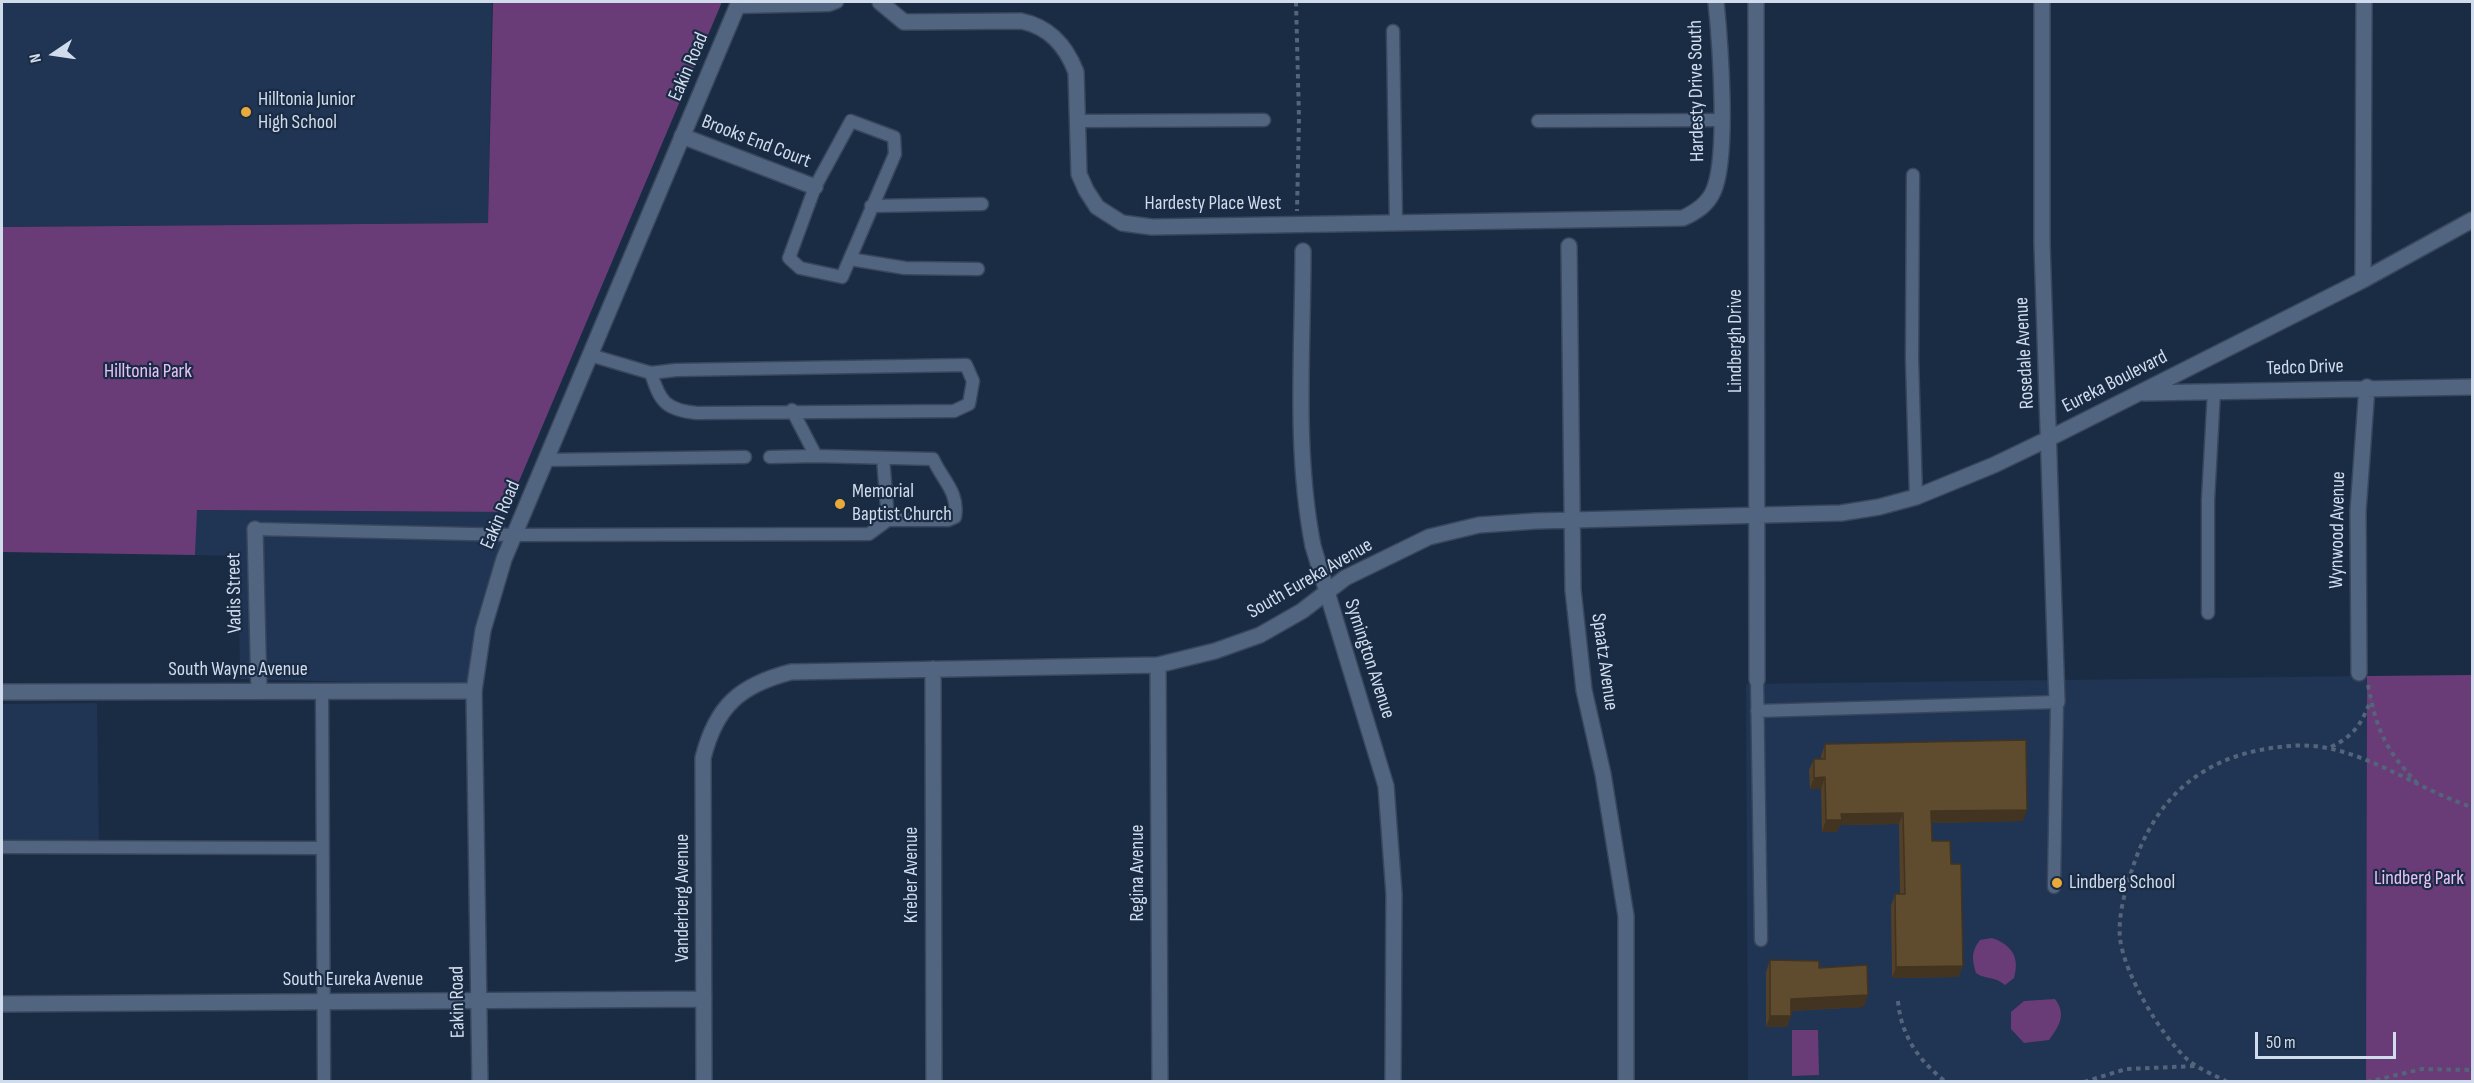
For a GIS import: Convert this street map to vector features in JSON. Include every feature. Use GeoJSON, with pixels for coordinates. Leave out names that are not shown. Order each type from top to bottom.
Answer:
{"type":"FeatureCollection","features":[{"type":"Feature","properties":{"kind":"street","name":"Hardesty Place West"},"geometry":{"type":"LineString","coordinates":[[880,2],[904,22],[1021,21],[1033,24],[1050,33],[1070,57],[1077,72],[1080,174],[1086,190],[1097,207],[1122,224],[1152,227],[1665,220],[1683,218],[1699,210]]}},
{"type":"Feature","properties":{"kind":"street","name":"Hardesty Drive South"},"geometry":{"type":"LineString","coordinates":[[1699,210],[1713,192],[1720,171],[1720,48],[1716,2]]}},
{"type":"Feature","properties":{"kind":"street","name":"Lindbergh Drive"},"geometry":{"type":"LineString","coordinates":[[1756,2],[1757,680]]}},
{"type":"Feature","properties":{"kind":"street","name":"Rosedale Avenue"},"geometry":{"type":"LineString","coordinates":[[2042,2],[2042,244],[2057,702]]}},
{"type":"Feature","properties":{"kind":"street"},"geometry":{"type":"LineString","coordinates":[[2362,280],[2364,2]]}},
{"type":"Feature","properties":{"kind":"street","name":"Eakin Road"},"geometry":{"type":"LineString","coordinates":[[480,1082],[474,691],[488,609],[514,535],[738,4]]}},
{"type":"Feature","properties":{"kind":"street","name":"Brooks End Court"},"geometry":{"type":"LineString","coordinates":[[682,136],[815,187]]}},
{"type":"Feature","properties":{"kind":"street","name":"Eureka Boulevard"},"geometry":{"type":"LineString","coordinates":[[1756,517],[1840,513],[1879,507],[1916,497],[1994,465],[2362,280],[2472,220]]}},
{"type":"Feature","properties":{"kind":"street","name":"Spaatz Avenue"},"geometry":{"type":"LineString","coordinates":[[1569,246],[1573,590],[1584,690],[1603,774],[1626,916],[1626,1082]]}},
{"type":"Feature","properties":{"kind":"street","name":"Symington Avenue"},"geometry":{"type":"LineString","coordinates":[[1303,251],[1305,493],[1313,546],[1386,786],[1394,894],[1393,1082]]}},
{"type":"Feature","properties":{"kind":"street","name":"Tedco Drive"},"geometry":{"type":"LineString","coordinates":[[2138,393],[2367,387],[2472,387]]}},
{"type":"Feature","properties":{"kind":"street","name":"Wynwood Avenue"},"geometry":{"type":"LineString","coordinates":[[2359,673],[2358,511],[2367,387]]}},
{"type":"Feature","properties":{"kind":"street","name":"South Eureka Avenue"},"geometry":{"type":"LineString","coordinates":[[718,717],[731,701],[750,686],[791,672],[1158,665],[1215,651],[1260,634],[1302,611],[1346,578],[1441,534],[1479,525],[1756,517]]}},
{"type":"Feature","properties":{"kind":"street","name":"Vadis Street"},"geometry":{"type":"LineString","coordinates":[[255,529],[259,692]]}},
{"type":"Feature","properties":{"kind":"street","name":"Regina Avenue"},"geometry":{"type":"LineString","coordinates":[[1158,665],[1160,1082]]}},
{"type":"Feature","properties":{"kind":"street","name":"Kreber Avenue"},"geometry":{"type":"LineString","coordinates":[[933,669],[934,1082]]}},
{"type":"Feature","properties":{"kind":"street","name":"South Wayne Avenue"},"geometry":{"type":"LineString","coordinates":[[2,692],[474,691]]}},
{"type":"Feature","properties":{"kind":"street","name":"Vanderberg Avenue"},"geometry":{"type":"LineString","coordinates":[[704,1082],[703,758],[708,737],[718,717]]}},
{"type":"Feature","properties":{"kind":"street","name":"South Eureka Avenue"},"geometry":{"type":"LineString","coordinates":[[2,1004],[704,999]]}},
{"type":"Feature","properties":{"kind":"lane"},"geometry":{"type":"LineString","coordinates":[[738,4],[829,5],[837,2]]}},
{"type":"Feature","properties":{"kind":"lane"},"geometry":{"type":"LineString","coordinates":[[1393,32],[1396,224]]}},
{"type":"Feature","properties":{"kind":"lane"},"geometry":{"type":"LineString","coordinates":[[1078,122],[1264,120]]}},
{"type":"Feature","properties":{"kind":"lane"},"geometry":{"type":"LineString","coordinates":[[1538,122],[1720,120]]}},
{"type":"Feature","properties":{"kind":"lane"},"geometry":{"type":"LineString","coordinates":[[851,121],[894,137],[895,154],[842,277],[800,268],[789,258],[815,187],[851,121]]}},
{"type":"Feature","properties":{"kind":"lane"},"geometry":{"type":"LineString","coordinates":[[1912,175],[1912,359],[1916,497]]}},
{"type":"Feature","properties":{"kind":"lane"},"geometry":{"type":"LineString","coordinates":[[871,206],[982,204]]}},
{"type":"Feature","properties":{"kind":"lane"},"geometry":{"type":"LineString","coordinates":[[850,259],[905,268],[978,269]]}},
{"type":"Feature","properties":{"kind":"lane"},"geometry":{"type":"LineString","coordinates":[[590,355],[651,373],[675,370],[966,365],[973,381],[969,404],[954,411],[792,410],[697,413],[676,411],[659,396],[651,373]]}},
{"type":"Feature","properties":{"kind":"lane"},"geometry":{"type":"LineString","coordinates":[[2208,613],[2208,500],[2214,392]]}},
{"type":"Feature","properties":{"kind":"lane"},"geometry":{"type":"LineString","coordinates":[[792,410],[816,456]]}},
{"type":"Feature","properties":{"kind":"lane"},"geometry":{"type":"LineString","coordinates":[[255,529],[514,535],[869,534],[888,520],[948,520],[955,517],[957,505],[954,492],[943,479],[933,459],[770,457]]}},
{"type":"Feature","properties":{"kind":"lane"},"geometry":{"type":"LineString","coordinates":[[546,460],[746,458]]}},
{"type":"Feature","properties":{"kind":"lane"},"geometry":{"type":"LineString","coordinates":[[883,458],[888,520]]}},
{"type":"Feature","properties":{"kind":"lane"},"geometry":{"type":"LineString","coordinates":[[1757,680],[1761,940]]}},
{"type":"Feature","properties":{"kind":"lane"},"geometry":{"type":"LineString","coordinates":[[322,691],[324,1082]]}},
{"type":"Feature","properties":{"kind":"lane"},"geometry":{"type":"LineString","coordinates":[[1757,711],[2057,702],[2054,887]]}},
{"type":"Feature","properties":{"kind":"lane"},"geometry":{"type":"LineString","coordinates":[[2,847],[323,848]]}},
{"type":"Feature","properties":{"kind":"path"},"geometry":{"type":"LineString","coordinates":[[1296,2],[1299,118],[1296,225]]}},
{"type":"Feature","properties":{"kind":"path"},"geometry":{"type":"LineString","coordinates":[[2359,673],[2367,676],[2376,723],[2385,743],[2395,760],[2420,786]]}},
{"type":"Feature","properties":{"kind":"path"},"geometry":{"type":"LineString","coordinates":[[2330,747],[2345,740],[2362,723],[2371,699]]}},
{"type":"Feature","properties":{"kind":"path"},"geometry":{"type":"LineString","coordinates":[[2228,1082],[2189,1061],[2168,1039],[2148,1008],[2131,973],[2120,938],[2124,894],[2138,850],[2159,810],[2188,781],[2221,761],[2256,751],[2291,745],[2330,747],[2472,807]]}},
{"type":"Feature","properties":{"kind":"path"},"geometry":{"type":"LineString","coordinates":[[1898,1001],[1900,1021],[1910,1044],[1927,1067],[1946,1082]]}},
{"type":"Feature","properties":{"kind":"path"},"geometry":{"type":"LineString","coordinates":[[2084,1082],[2126,1069],[2198,1066]]}},
{"type":"Feature","properties":{"kind":"path"},"geometry":{"type":"LineString","coordinates":[[2367,1082],[2422,1069],[2472,1070]]}},
{"type":"Feature","properties":{"kind":"shaded area","name":"Hilltonia Junior High School"},"geometry":{"type":"Polygon","coordinates":[[[2,2],[492,2],[488,223],[2,227],[2,2]]]}},
{"type":"Feature","properties":{"kind":"shaded area"},"geometry":{"type":"Polygon","coordinates":[[[196,510],[506,512],[505,550],[475,685],[240,679],[238,556],[195,555],[196,510]]]}},
{"type":"Feature","properties":{"kind":"shaded area","name":"Lindberg School"},"geometry":{"type":"Polygon","coordinates":[[[2367,676],[2366,1081],[1748,1081],[1746,684],[2367,676]]]}},
{"type":"Feature","properties":{"kind":"shaded area"},"geometry":{"type":"Polygon","coordinates":[[[97,703],[99,841],[2,842],[2,704],[97,703]]]}},
{"type":"Feature","properties":{"kind":"green space","name":"Hilltonia Park"},"geometry":{"type":"Polygon","coordinates":[[[493,2],[722,2],[506,512],[197,510],[195,555],[2,552],[2,227],[488,223],[493,2]]]}},
{"type":"Feature","properties":{"kind":"green space","name":"Lindberg Park"},"geometry":{"type":"Polygon","coordinates":[[[2472,675],[2472,1081],[2366,1081],[2367,676],[2472,675]]]}},
{"type":"Feature","properties":{"kind":"green space"},"geometry":{"type":"Polygon","coordinates":[[[1992,938],[2005,944],[2015,958],[2014,978],[2005,985],[1998,980],[1976,973],[1973,960],[1975,948],[1980,940],[1992,938]]]}},
{"type":"Feature","properties":{"kind":"green space"},"geometry":{"type":"Polygon","coordinates":[[[2055,999],[2061,1015],[2053,1035],[2049,1040],[2024,1043],[2011,1029],[2011,1012],[2024,1001],[2055,999]]]}},
{"type":"Feature","properties":{"kind":"green space"},"geometry":{"type":"Polygon","coordinates":[[[1792,1030],[1818,1030],[1819,1075],[1792,1076],[1792,1030]]]}},
{"type":"Feature","properties":{"kind":"building"},"geometry":{"type":"Polygon","coordinates":[[[2026,740],[2027,810],[1931,811],[1932,841],[1950,841],[1951,864],[1961,864],[1963,966],[1896,967],[1895,894],[1905,894],[1903,813],[1841,814],[1842,820],[1826,820],[1825,777],[1814,778],[1814,759],[1825,759],[1825,744],[2026,740]]]}},
{"type":"Feature","properties":{"kind":"building"},"geometry":{"type":"Polygon","coordinates":[[[1770,960],[1819,961],[1819,968],[1867,965],[1868,995],[1791,999],[1791,1016],[1770,1016],[1770,960]]]}},
{"type":"Feature","properties":{"kind":"place","name":"Hilltonia Junior High School"},"geometry":{"type":"Point","coordinates":[246,112]}},
{"type":"Feature","properties":{"kind":"place","name":"Memorial Baptist Church"},"geometry":{"type":"Point","coordinates":[840,504]}},
{"type":"Feature","properties":{"kind":"place","name":"Lindberg School"},"geometry":{"type":"Point","coordinates":[2057,883]}}]}
